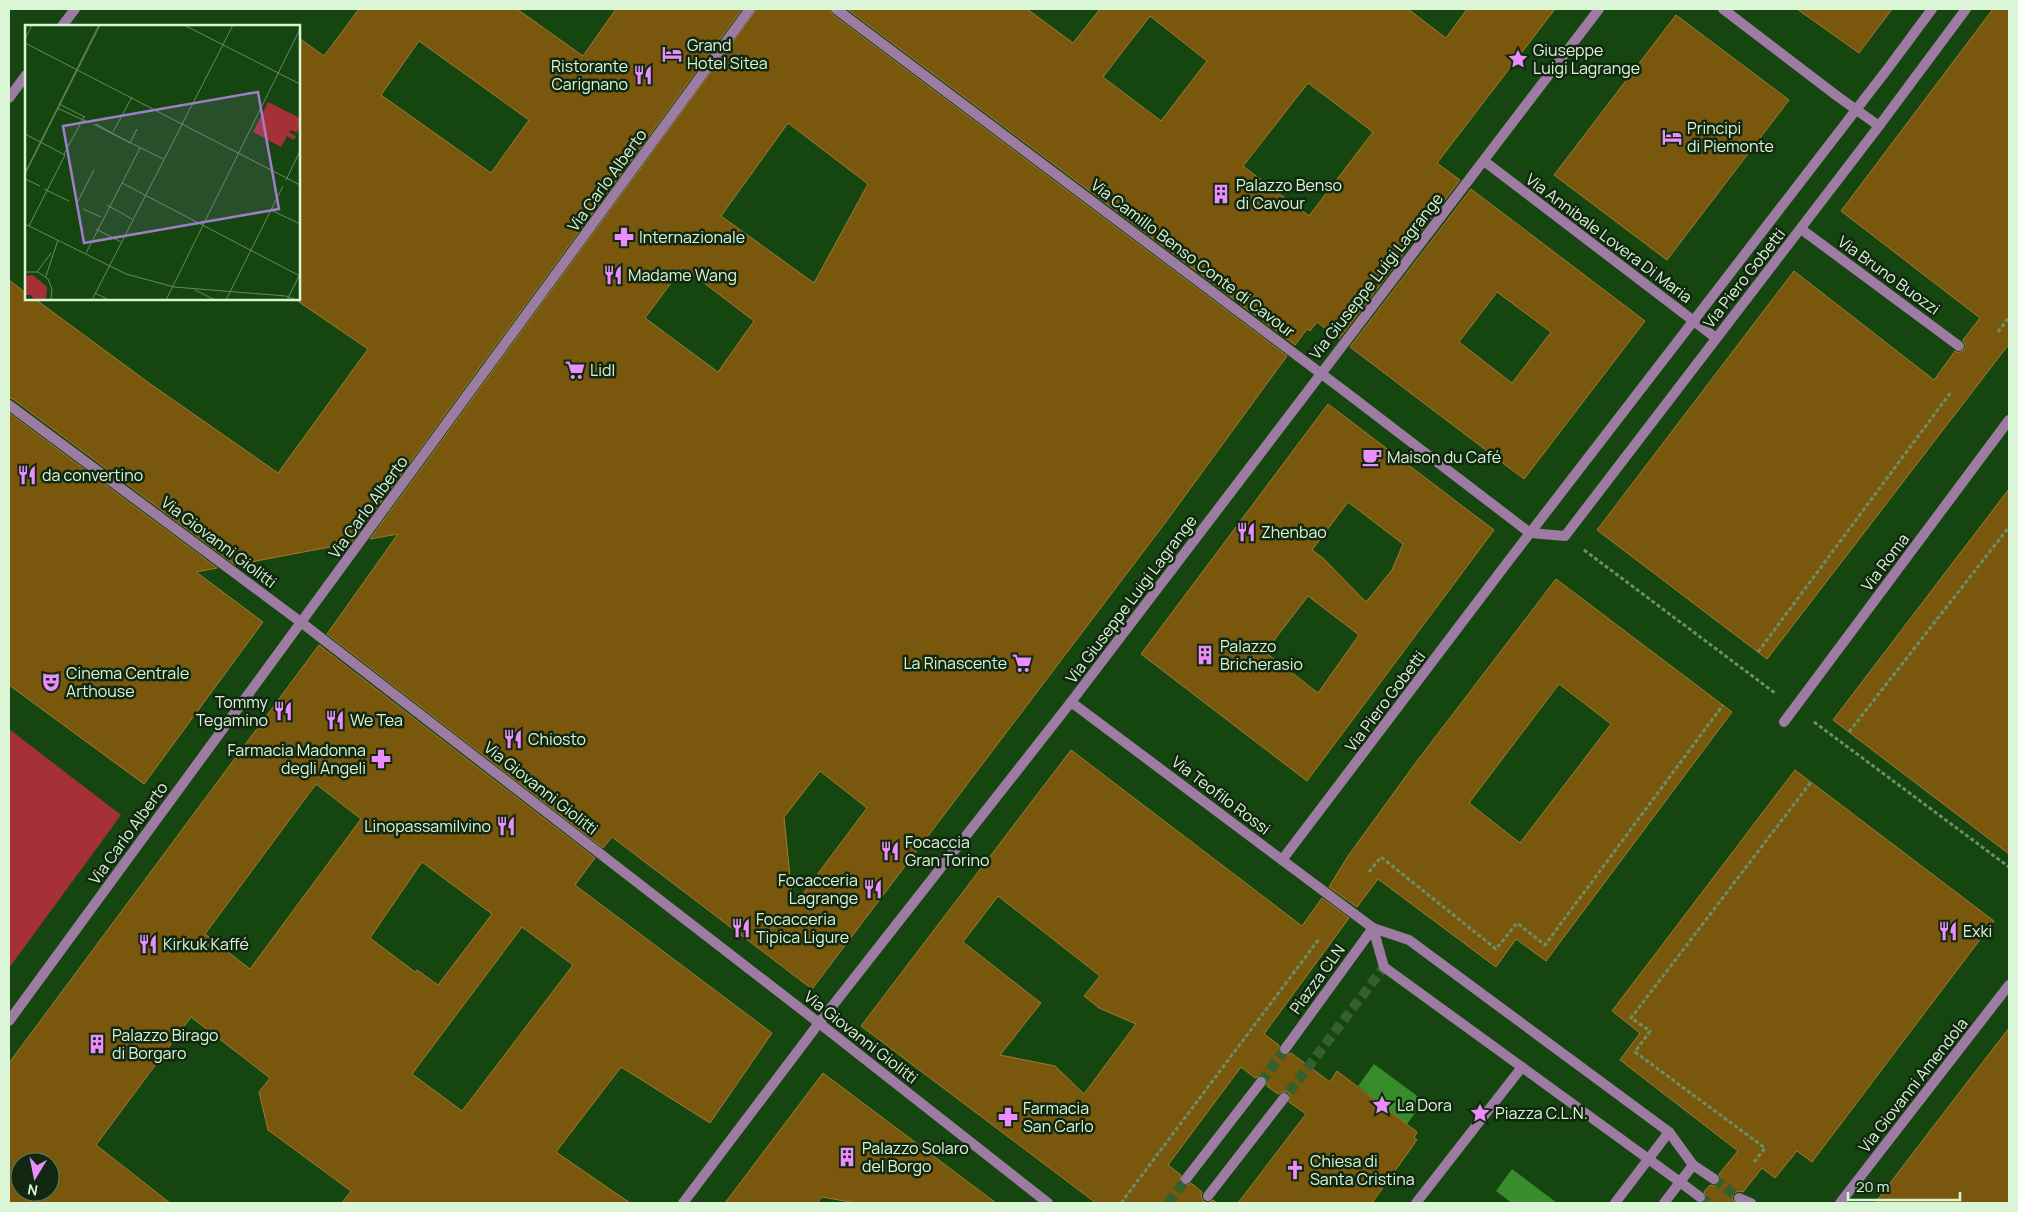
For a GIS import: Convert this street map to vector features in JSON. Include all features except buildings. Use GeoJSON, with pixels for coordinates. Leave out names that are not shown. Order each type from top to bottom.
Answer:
{"type":"FeatureCollection","features":[{"type":"Feature","properties":{"kind":"street"},"geometry":{"type":"LineString","coordinates":[[63,25],[75,9]]}},
{"type":"Feature","properties":{"kind":"street","name":"Via Carlo Alberto"},"geometry":{"type":"LineString","coordinates":[[9,1021],[750,9]]}},
{"type":"Feature","properties":{"kind":"street","name":"Via Camillo Benso Conte di Cavour"},"geometry":{"type":"LineString","coordinates":[[836,9],[1321,373],[1530,533]]}},
{"type":"Feature","properties":{"kind":"street","name":"Via Giuseppe Luigi Lagrange"},"geometry":{"type":"LineString","coordinates":[[683,1203],[819,1023],[1071,702],[1599,9]]}},
{"type":"Feature","properties":{"kind":"street"},"geometry":{"type":"LineString","coordinates":[[1724,9],[1879,126]]}},
{"type":"Feature","properties":{"kind":"street","name":"Via Piero Gobetti"},"geometry":{"type":"LineString","coordinates":[[1282,860],[1510,559],[1932,9]]}},
{"type":"Feature","properties":{"kind":"street","name":"Via Piero Gobetti"},"geometry":{"type":"LineString","coordinates":[[1530,533],[1566,536],[1966,9]]}},
{"type":"Feature","properties":{"kind":"street"},"geometry":{"type":"LineString","coordinates":[[9,98],[25,76]]}},
{"type":"Feature","properties":{"kind":"street","name":"Via Annibale Lovera Di Maria"},"geometry":{"type":"LineString","coordinates":[[1484,161],[1716,338]]}},
{"type":"Feature","properties":{"kind":"street","name":"Via Bruno Buozzi"},"geometry":{"type":"LineString","coordinates":[[1801,228],[1959,346]]}},
{"type":"Feature","properties":{"kind":"street","name":"Via Giovanni Giolitti"},"geometry":{"type":"LineString","coordinates":[[9,404],[302,623],[819,1023],[1048,1203]]}},
{"type":"Feature","properties":{"kind":"street","name":"Via Roma"},"geometry":{"type":"LineString","coordinates":[[1784,722],[2009,420]]}},
{"type":"Feature","properties":{"kind":"street","name":"Via Teofilo Rossi"},"geometry":{"type":"LineString","coordinates":[[1071,702],[1373,928]]}},
{"type":"Feature","properties":{"kind":"street"},"geometry":{"type":"LineString","coordinates":[[1373,928],[1384,967],[1700,1197]]}},
{"type":"Feature","properties":{"kind":"street"},"geometry":{"type":"LineString","coordinates":[[1373,928],[1408,940],[1669,1132],[1694,1165],[1714,1179]]}},
{"type":"Feature","properties":{"kind":"street","name":"Piazza CLN"},"geometry":{"type":"LineString","coordinates":[[1284,1048],[1373,928]]}},
{"type":"Feature","properties":{"kind":"street","name":"Via Giovanni Amendola"},"geometry":{"type":"LineString","coordinates":[[1840,1203],[2009,985]]}},
{"type":"Feature","properties":{"kind":"street"},"geometry":{"type":"LineString","coordinates":[[1416,1203],[1522,1067]]}},
{"type":"Feature","properties":{"kind":"street"},"geometry":{"type":"LineString","coordinates":[[1186,1179],[1261,1082]]}},
{"type":"Feature","properties":{"kind":"street"},"geometry":{"type":"LineString","coordinates":[[1208,1196],[1284,1098]]}},
{"type":"Feature","properties":{"kind":"street"},"geometry":{"type":"LineString","coordinates":[[1615,1203],[1669,1132]]}},
{"type":"Feature","properties":{"kind":"street"},"geometry":{"type":"LineString","coordinates":[[1664,1203],[1694,1165]]}},
{"type":"Feature","properties":{"kind":"street"},"geometry":{"type":"LineString","coordinates":[[1739,1198],[1751,1203]]}},
{"type":"Feature","properties":{"kind":"path"},"geometry":{"type":"LineString","coordinates":[[1998,332],[2009,317]]}},
{"type":"Feature","properties":{"kind":"path"},"geometry":{"type":"LineString","coordinates":[[1758,652],[1951,392]]}},
{"type":"Feature","properties":{"kind":"path"},"geometry":{"type":"LineString","coordinates":[[1849,732],[2009,527]]}},
{"type":"Feature","properties":{"kind":"path"},"geometry":{"type":"LineString","coordinates":[[1723,654],[1748,673]]}},
{"type":"Feature","properties":{"kind":"path"},"geometry":{"type":"LineString","coordinates":[[1369,872],[1380,857],[1496,948],[1517,923],[1545,945],[1723,705]]}},
{"type":"Feature","properties":{"kind":"path"},"geometry":{"type":"LineString","coordinates":[[1842,742],[2009,867]]}},
{"type":"Feature","properties":{"kind":"path"},"geometry":{"type":"LineString","coordinates":[[1754,1162],[1764,1148],[1635,1052],[1650,1031],[1631,1018],[1811,782]]}},
{"type":"Feature","properties":{"kind":"path"},"geometry":{"type":"LineString","coordinates":[[1121,1203],[1319,940]]}},
{"type":"Feature","properties":{"kind":"shaded area"},"geometry":{"type":"Polygon","coordinates":[[[9,729],[121,815],[9,968],[9,729]]]}},
{"type":"Feature","properties":{"kind":"shaded area"},"geometry":{"type":"Polygon","coordinates":[[[1374,1064],[1424,1101],[1407,1124],[1358,1086],[1374,1064]]]}},
{"type":"Feature","properties":{"kind":"shaded area"},"geometry":{"type":"Polygon","coordinates":[[[1512,1169],[1557,1203],[1512,1203],[1496,1191],[1512,1169]]]}},
{"type":"Feature","properties":{"kind":"tunnel"},"geometry":{"type":"LineString","coordinates":[[1280,1104],[1384,967]]}},
{"type":"Feature","properties":{"kind":"tunnel"},"geometry":{"type":"LineString","coordinates":[[1261,1082],[1285,1049]]}},
{"type":"Feature","properties":{"kind":"tunnel"},"geometry":{"type":"LineString","coordinates":[[1168,1203],[1186,1179]]}},
{"type":"Feature","properties":{"kind":"tunnel"},"geometry":{"type":"LineString","coordinates":[[1714,1179],[1739,1198]]}},
{"type":"Feature","properties":{"kind":"tunnel"},"geometry":{"type":"LineString","coordinates":[[1700,1197],[1708,1203]]}},
{"type":"Feature","properties":{"kind":"place","name":"Grand Hotel Sitea"},"geometry":{"type":"Point","coordinates":[672,54]}},
{"type":"Feature","properties":{"kind":"place","name":"Giuseppe Luigi Lagrange"},"geometry":{"type":"Point","coordinates":[1518,59]}},
{"type":"Feature","properties":{"kind":"place","name":"Ristorante Carignano"},"geometry":{"type":"Point","coordinates":[643,75]}},
{"type":"Feature","properties":{"kind":"place","name":"Principi di Piemonte"},"geometry":{"type":"Point","coordinates":[1672,137]}},
{"type":"Feature","properties":{"kind":"place","name":"Palazzo Benso di Cavour"},"geometry":{"type":"Point","coordinates":[1221,194]}},
{"type":"Feature","properties":{"kind":"place","name":"Internazionale"},"geometry":{"type":"Point","coordinates":[624,237]}},
{"type":"Feature","properties":{"kind":"place","name":"Madame Wang"},"geometry":{"type":"Point","coordinates":[613,275]}},
{"type":"Feature","properties":{"kind":"place","name":"Lidl"},"geometry":{"type":"Point","coordinates":[575,370]}},
{"type":"Feature","properties":{"kind":"place","name":"Maison du Café"},"geometry":{"type":"Point","coordinates":[1372,457]}},
{"type":"Feature","properties":{"kind":"place","name":"da convertino"},"geometry":{"type":"Point","coordinates":[27,475]}},
{"type":"Feature","properties":{"kind":"place","name":"Zhenbao"},"geometry":{"type":"Point","coordinates":[1246,532]}},
{"type":"Feature","properties":{"kind":"place","name":"Palazzo Bricherasio"},"geometry":{"type":"Point","coordinates":[1205,655]}},
{"type":"Feature","properties":{"kind":"place","name":"La Rinascente"},"geometry":{"type":"Point","coordinates":[1022,663]}},
{"type":"Feature","properties":{"kind":"place","name":"Cinema Centrale Arthouse"},"geometry":{"type":"Point","coordinates":[51,682]}},
{"type":"Feature","properties":{"kind":"place","name":"Tommy Tegamino"},"geometry":{"type":"Point","coordinates":[283,711]}},
{"type":"Feature","properties":{"kind":"place","name":"We Tea"},"geometry":{"type":"Point","coordinates":[335,720]}},
{"type":"Feature","properties":{"kind":"place","name":"Chiosto"},"geometry":{"type":"Point","coordinates":[513,739]}},
{"type":"Feature","properties":{"kind":"place","name":"Farmacia Madonna degli Angeli"},"geometry":{"type":"Point","coordinates":[381,759]}},
{"type":"Feature","properties":{"kind":"place","name":"Linopassamilvino"},"geometry":{"type":"Point","coordinates":[506,826]}},
{"type":"Feature","properties":{"kind":"place","name":"Focaccia Gran Torino"},"geometry":{"type":"Point","coordinates":[890,851]}},
{"type":"Feature","properties":{"kind":"place","name":"Focacceria Lagrange"},"geometry":{"type":"Point","coordinates":[873,889]}},
{"type":"Feature","properties":{"kind":"place","name":"Focacceria Tipica Ligure"},"geometry":{"type":"Point","coordinates":[741,928]}},
{"type":"Feature","properties":{"kind":"place","name":"Exki"},"geometry":{"type":"Point","coordinates":[1948,931]}},
{"type":"Feature","properties":{"kind":"place","name":"Kirkuk Kaffé"},"geometry":{"type":"Point","coordinates":[148,944]}},
{"type":"Feature","properties":{"kind":"place","name":"Palazzo Birago di Borgaro"},"geometry":{"type":"Point","coordinates":[97,1044]}},
{"type":"Feature","properties":{"kind":"place","name":"La Dora"},"geometry":{"type":"Point","coordinates":[1382,1105]}},
{"type":"Feature","properties":{"kind":"place","name":"Piazza C.L.N."},"geometry":{"type":"Point","coordinates":[1480,1113]}},
{"type":"Feature","properties":{"kind":"place","name":"Farmacia San Carlo"},"geometry":{"type":"Point","coordinates":[1008,1117]}},
{"type":"Feature","properties":{"kind":"place","name":"Palazzo Solaro del Borgo"},"geometry":{"type":"Point","coordinates":[847,1157]}},
{"type":"Feature","properties":{"kind":"place","name":"Chiesa di Santa Cristina"},"geometry":{"type":"Point","coordinates":[1295,1170]}}]}
